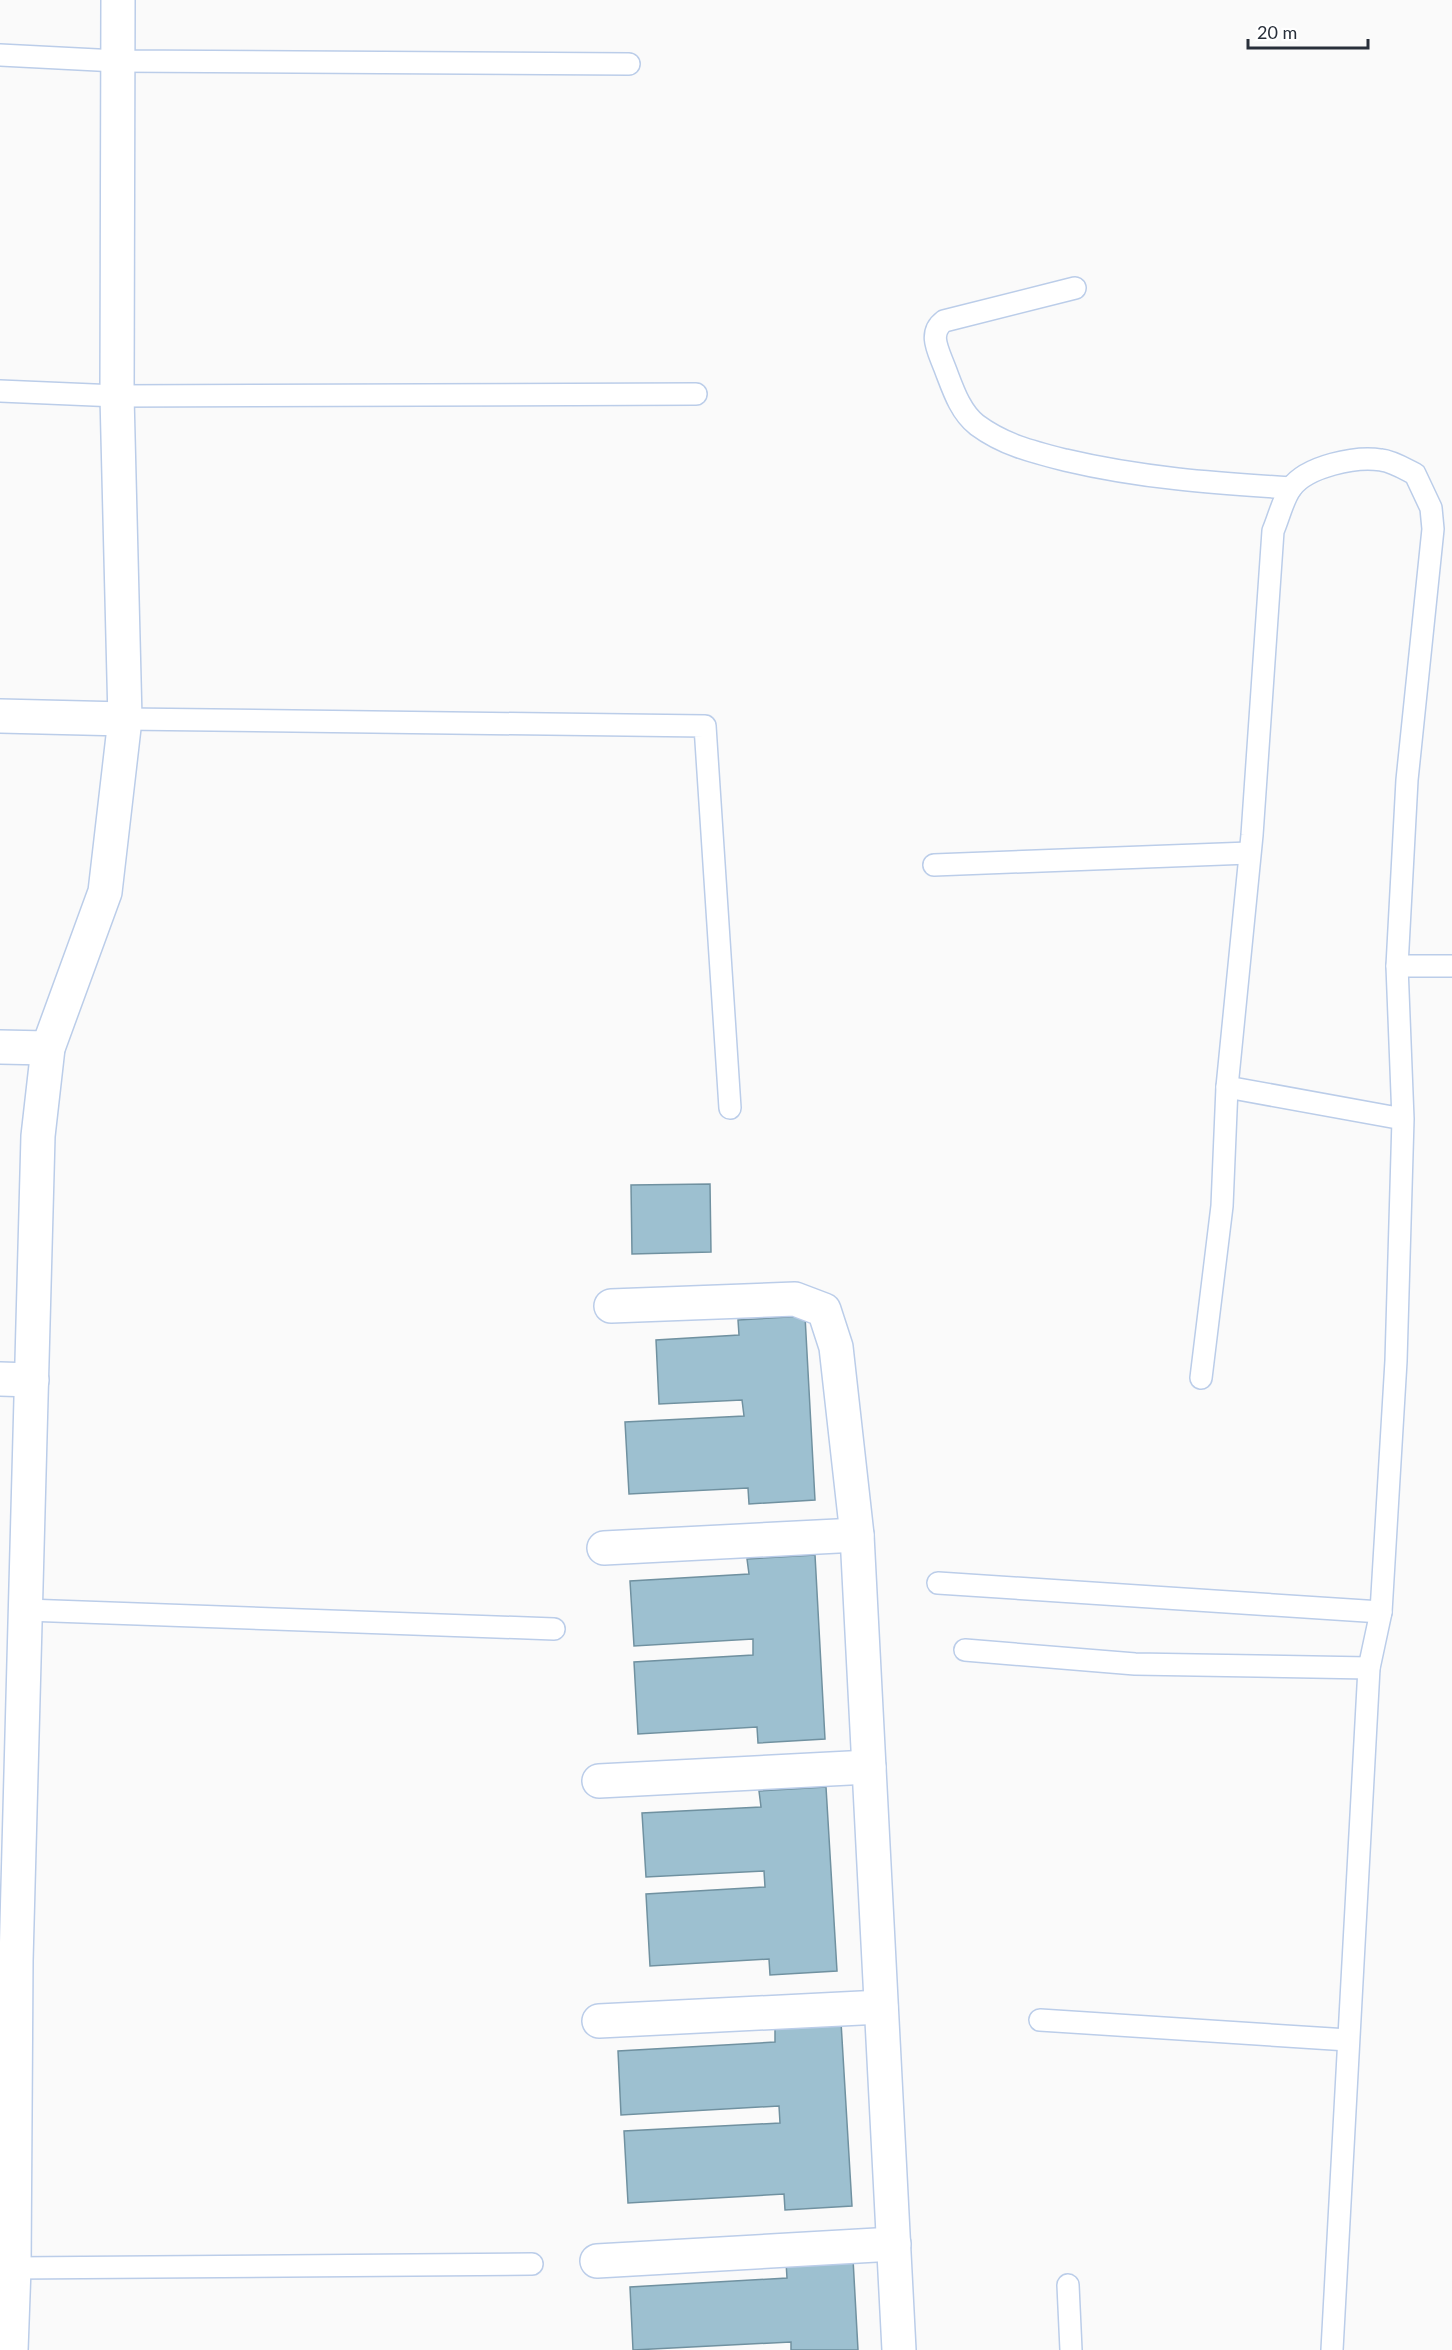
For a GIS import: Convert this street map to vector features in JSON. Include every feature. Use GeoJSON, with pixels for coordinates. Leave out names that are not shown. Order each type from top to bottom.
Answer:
{"type":"FeatureCollection","features":[{"type":"Feature","properties":{"kind":"street"},"geometry":{"type":"LineString","coordinates":[[11,2350],[14,2268],[8,2050],[11,1726],[26,1610],[38,1136],[48,1048],[105,892],[125,719],[117,396],[118,0]]}},
{"type":"Feature","properties":{"kind":"street"},"geometry":{"type":"LineString","coordinates":[[0,716],[125,719]]}},
{"type":"Feature","properties":{"kind":"street"},"geometry":{"type":"LineString","coordinates":[[0,1047],[48,1048]]}},
{"type":"Feature","properties":{"kind":"street"},"geometry":{"type":"LineString","coordinates":[[611,1306],[795,1299],[824,1310],[836,1347],[857,1536],[899,2350]]}},
{"type":"Feature","properties":{"kind":"street"},"geometry":{"type":"LineString","coordinates":[[0,1379],[32,1380]]}},
{"type":"Feature","properties":{"kind":"street"},"geometry":{"type":"LineString","coordinates":[[603,1548],[857,1536]]}},
{"type":"Feature","properties":{"kind":"street"},"geometry":{"type":"LineString","coordinates":[[599,1781],[869,1767]]}},
{"type":"Feature","properties":{"kind":"street"},"geometry":{"type":"LineString","coordinates":[[599,2021],[882,2007]]}},
{"type":"Feature","properties":{"kind":"street"},"geometry":{"type":"LineString","coordinates":[[597,2261],[894,2244]]}},
{"type":"Feature","properties":{"kind":"lane"},"geometry":{"type":"LineString","coordinates":[[0,55],[117,62],[629,64]]}},
{"type":"Feature","properties":{"kind":"lane"},"geometry":{"type":"LineString","coordinates":[[1075,288],[944,321],[937,326],[934,334],[937,349],[959,402],[975,424],[1014,447],[1097,467],[1181,481],[1291,488]]}},
{"type":"Feature","properties":{"kind":"lane"},"geometry":{"type":"LineString","coordinates":[[0,390],[117,396],[696,394]]}},
{"type":"Feature","properties":{"kind":"lane"},"geometry":{"type":"LineString","coordinates":[[1201,1378],[1222,1206],[1227,1088],[1250,852],[1273,531],[1291,488],[1305,475],[1323,467],[1350,461],[1382,460],[1416,474],[1431,508],[1432,529],[1407,780],[1397,966],[1403,1119],[1396,1361],[1382,1612],[1369,1668],[1332,2350]]}},
{"type":"Feature","properties":{"kind":"lane"},"geometry":{"type":"LineString","coordinates":[[125,719],[705,726],[730,1108]]}},
{"type":"Feature","properties":{"kind":"lane"},"geometry":{"type":"LineString","coordinates":[[934,865],[1250,852]]}},
{"type":"Feature","properties":{"kind":"lane"},"geometry":{"type":"LineString","coordinates":[[1397,966],[1452,966]]}},
{"type":"Feature","properties":{"kind":"lane"},"geometry":{"type":"LineString","coordinates":[[1227,1088],[1403,1119]]}},
{"type":"Feature","properties":{"kind":"lane"},"geometry":{"type":"LineString","coordinates":[[938,1583],[1382,1612]]}},
{"type":"Feature","properties":{"kind":"lane"},"geometry":{"type":"LineString","coordinates":[[26,1610],[554,1629]]}},
{"type":"Feature","properties":{"kind":"lane"},"geometry":{"type":"LineString","coordinates":[[965,1650],[1135,1664],[1369,1668]]}},
{"type":"Feature","properties":{"kind":"lane"},"geometry":{"type":"LineString","coordinates":[[1040,2020],[1348,2040]]}},
{"type":"Feature","properties":{"kind":"lane"},"geometry":{"type":"LineString","coordinates":[[14,2268],[532,2264]]}},
{"type":"Feature","properties":{"kind":"lane"},"geometry":{"type":"LineString","coordinates":[[1068,2285],[1071,2350]]}},
{"type":"Feature","properties":{"kind":"building"},"geometry":{"type":"Polygon","coordinates":[[[710,1184],[711,1252],[632,1254],[631,1185],[710,1184]]]}},
{"type":"Feature","properties":{"kind":"building"},"geometry":{"type":"Polygon","coordinates":[[[805,1316],[815,1500],[749,1504],[748,1488],[629,1494],[625,1422],[744,1416],[742,1400],[659,1404],[656,1340],[739,1335],[738,1320],[805,1316]]]}},
{"type":"Feature","properties":{"kind":"building"},"geometry":{"type":"Polygon","coordinates":[[[815,1555],[825,1739],[758,1743],[757,1727],[638,1734],[634,1662],[753,1655],[753,1639],[634,1646],[630,1581],[749,1574],[747,1559],[815,1555]]]}},
{"type":"Feature","properties":{"kind":"building"},"geometry":{"type":"Polygon","coordinates":[[[826,1787],[837,1971],[770,1975],[769,1959],[650,1966],[646,1894],[765,1887],[764,1871],[646,1877],[642,1813],[761,1807],[759,1791],[826,1787]]]}},
{"type":"Feature","properties":{"kind":"building"},"geometry":{"type":"Polygon","coordinates":[[[841,2022],[852,2206],[785,2210],[784,2194],[628,2203],[624,2131],[780,2123],[779,2106],[621,2115],[618,2051],[775,2042],[775,2026],[841,2022]]]}},
{"type":"Feature","properties":{"kind":"building"},"geometry":{"type":"Polygon","coordinates":[[[853,2259],[858,2350],[791,2350],[791,2342],[633,2350],[630,2287],[787,2278],[786,2262],[853,2259]]]}}]}
